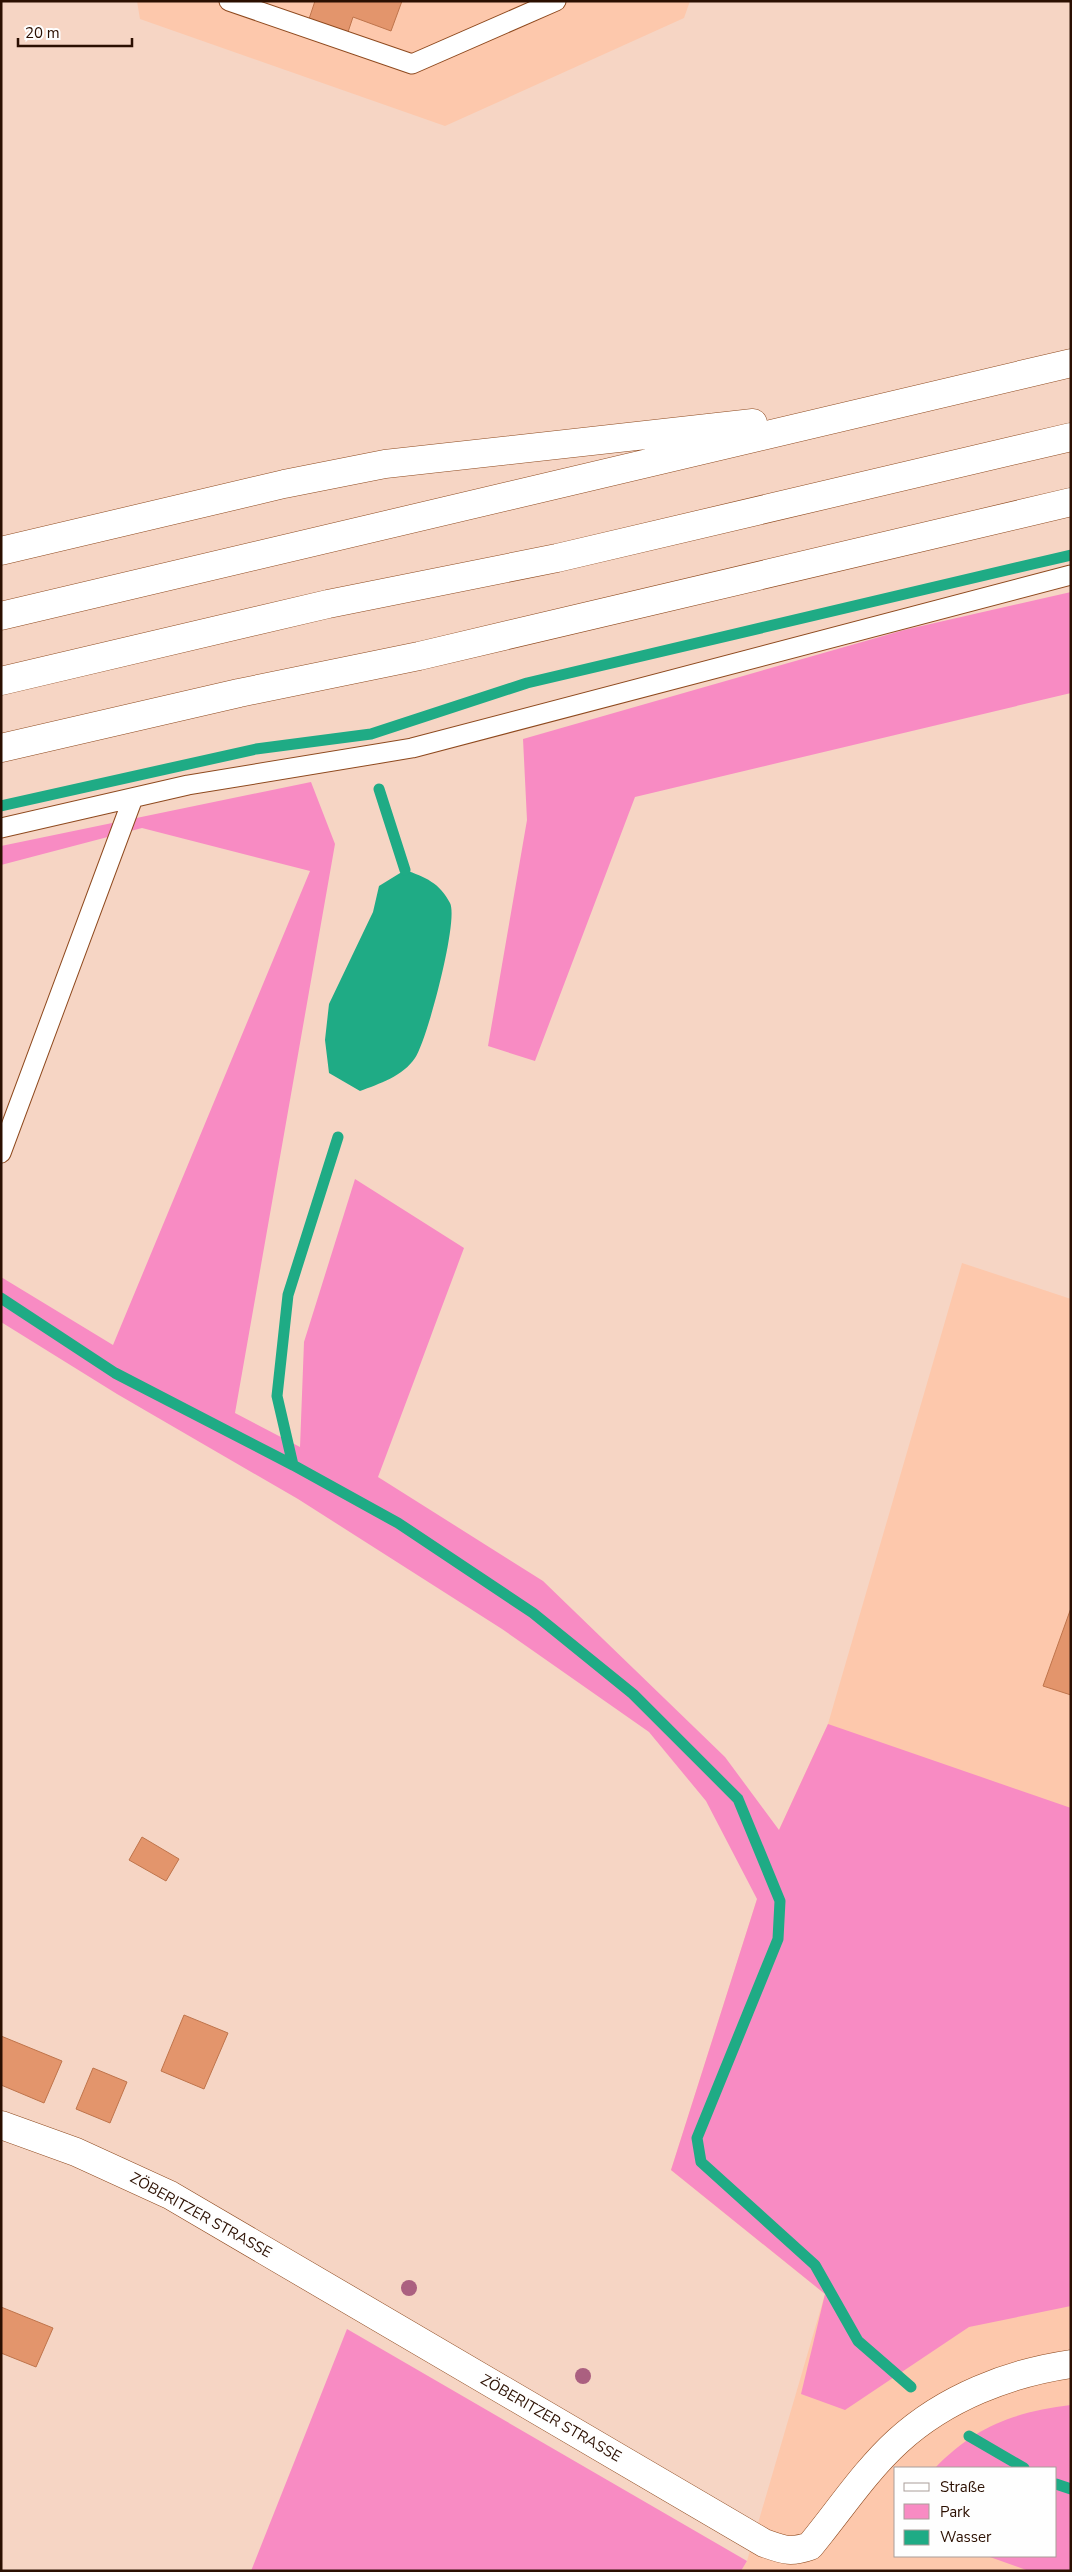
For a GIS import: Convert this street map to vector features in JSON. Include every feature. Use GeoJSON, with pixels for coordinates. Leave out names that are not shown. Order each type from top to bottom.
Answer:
{"type":"FeatureCollection","features":[{"type":"Feature","properties":{"kind":"main road"},"geometry":{"type":"LineString","coordinates":[[1,616],[1071,363]]}},
{"type":"Feature","properties":{"kind":"main road"},"geometry":{"type":"LineString","coordinates":[[1,551],[284,484],[385,464],[876,409]]}},
{"type":"Feature","properties":{"kind":"main road"},"geometry":{"type":"LineString","coordinates":[[1,681],[328,604],[557,558],[1071,437]]}},
{"type":"Feature","properties":{"kind":"main road"},"geometry":{"type":"LineString","coordinates":[[1,748],[239,693],[420,656],[1071,502]]}},
{"type":"Feature","properties":{"kind":"main road","name":"ZÖBERITZER STRASSE"},"geometry":{"type":"LineString","coordinates":[[1,2125],[76,2152],[170,2195],[764,2543],[783,2550],[795,2552],[810,2546],[872,2468],[899,2440],[928,2418],[968,2395],[1011,2377],[1071,2364]]}},
{"type":"Feature","properties":{"kind":"lane"},"geometry":{"type":"LineString","coordinates":[[229,1],[412,64],[556,1]]}},
{"type":"Feature","properties":{"kind":"lane"},"geometry":{"type":"LineString","coordinates":[[1,828],[188,785],[412,748],[1071,576]]}},
{"type":"Feature","properties":{"kind":"lane"},"geometry":{"type":"LineString","coordinates":[[1,1153],[133,798]]}},
{"type":"Feature","properties":{"kind":"shaded area"},"geometry":{"type":"Polygon","coordinates":[[[137,1],[690,1],[684,18],[445,126],[140,19],[137,1]]]}},
{"type":"Feature","properties":{"kind":"shaded area"},"geometry":{"type":"Polygon","coordinates":[[[962,1263],[1071,1299],[1071,2571],[741,2571],[747,2561],[825,2294],[671,2170],[779,1830],[828,1724],[962,1263]]]}},
{"type":"Feature","properties":{"kind":"green space"},"geometry":{"type":"Polygon","coordinates":[[[1071,592],[1071,693],[635,797],[535,1061],[488,1046],[527,820],[523,739],[904,630],[1071,592]]]}},
{"type":"Feature","properties":{"kind":"green space"},"geometry":{"type":"Polygon","coordinates":[[[311,782],[335,844],[235,1413],[300,1447],[304,1342],[355,1179],[464,1248],[378,1477],[543,1581],[725,1757],[779,1830],[828,1724],[1071,1808],[1071,2306],[969,2327],[845,2410],[801,2394],[825,2294],[671,2170],[757,1899],[706,1801],[649,1732],[502,1629],[298,1499],[117,1394],[1,1322],[1,1277],[113,1345],[310,871],[142,828],[1,865],[1,846],[311,782]]]}},
{"type":"Feature","properties":{"kind":"green space"},"geometry":{"type":"Polygon","coordinates":[[[347,2329],[747,2561],[741,2571],[251,2571],[347,2329]]]}},
{"type":"Feature","properties":{"kind":"green space"},"geometry":{"type":"Polygon","coordinates":[[[1071,2405],[1071,2571],[1029,2571],[990,2557],[1057,2557],[1057,2467],[936,2467],[965,2441],[981,2431],[1014,2417],[1071,2405]]]}},
{"type":"Feature","properties":{"kind":"water"},"geometry":{"type":"Polygon","coordinates":[[[405,870],[419,875],[437,886],[442,890],[450,903],[452,914],[446,955],[434,1006],[415,1058],[397,1075],[360,1091],[329,1073],[325,1040],[329,1004],[373,912],[379,886],[405,870]]]}},
{"type":"Feature","properties":{"kind":"building"},"geometry":{"type":"Polygon","coordinates":[[[315,1],[402,1],[391,31],[353,17],[348,32],[309,19],[315,1]]]}},
{"type":"Feature","properties":{"kind":"building"},"geometry":{"type":"Polygon","coordinates":[[[1071,1608],[1071,1695],[1043,1686],[1071,1608]]]}},
{"type":"Feature","properties":{"kind":"building"},"geometry":{"type":"Polygon","coordinates":[[[142,1837],[179,1859],[166,1881],[129,1860],[142,1837]]]}},
{"type":"Feature","properties":{"kind":"building"},"geometry":{"type":"Polygon","coordinates":[[[184,2015],[228,2033],[204,2089],[161,2071],[184,2015]]]}},
{"type":"Feature","properties":{"kind":"building"},"geometry":{"type":"Polygon","coordinates":[[[1,2036],[62,2061],[44,2103],[1,2085],[1,2036]]]}},
{"type":"Feature","properties":{"kind":"building"},"geometry":{"type":"Polygon","coordinates":[[[93,2068],[127,2082],[110,2123],[76,2109],[93,2068]]]}},
{"type":"Feature","properties":{"kind":"building"},"geometry":{"type":"Polygon","coordinates":[[[1,2307],[53,2328],[36,2367],[1,2353],[1,2307]]]}},
{"type":"Feature","properties":{"kind":"waterway"},"geometry":{"type":"LineString","coordinates":[[1,806],[256,749],[371,734],[527,683],[1071,555]]}},
{"type":"Feature","properties":{"kind":"waterway"},"geometry":{"type":"LineString","coordinates":[[379,789],[405,870]]}},
{"type":"Feature","properties":{"kind":"waterway"},"geometry":{"type":"LineString","coordinates":[[338,1137],[288,1295],[277,1396],[293,1465],[398,1523],[533,1613],[633,1694],[738,1799],[780,1901],[778,1939],[697,2138],[701,2162],[815,2265],[858,2341],[911,2387]]}},
{"type":"Feature","properties":{"kind":"waterway"},"geometry":{"type":"LineString","coordinates":[[1,1298],[115,1373],[293,1465]]}},
{"type":"Feature","properties":{"kind":"waterway"},"geometry":{"type":"LineString","coordinates":[[969,2436],[1022,2467]]}},
{"type":"Feature","properties":{"kind":"waterway"},"geometry":{"type":"LineString","coordinates":[[1057,2484],[1071,2489]]}}]}
